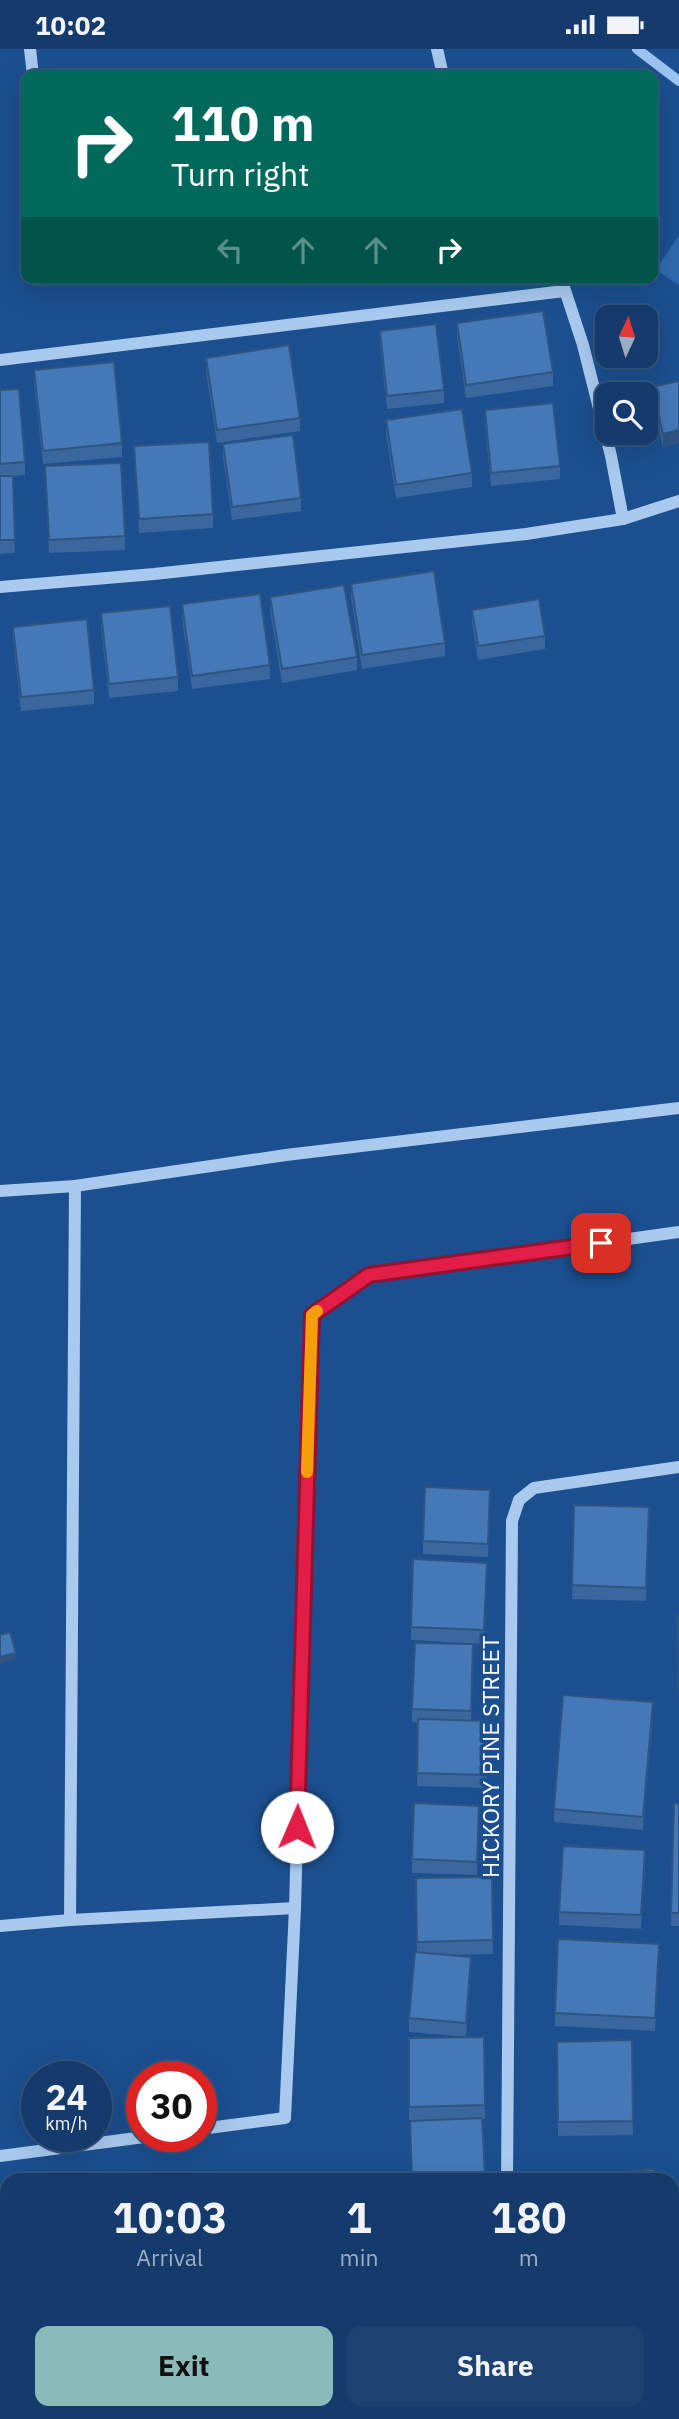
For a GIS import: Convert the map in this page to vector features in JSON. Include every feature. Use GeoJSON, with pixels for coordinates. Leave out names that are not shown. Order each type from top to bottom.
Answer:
{"type":"FeatureCollection","features":[{"type":"Feature","properties":{"kind":"street"},"geometry":{"type":"LineString","coordinates":[[30,49],[32,70]]}},
{"type":"Feature","properties":{"kind":"street"},"geometry":{"type":"LineString","coordinates":[[437,49],[442,70]]}},
{"type":"Feature","properties":{"kind":"street"},"geometry":{"type":"LineString","coordinates":[[0,360],[563,285],[583,345],[611,456],[623,519]]}},
{"type":"Feature","properties":{"kind":"street"},"geometry":{"type":"LineString","coordinates":[[0,587],[154,574],[526,534],[623,519],[679,501]]}},
{"type":"Feature","properties":{"kind":"street"},"geometry":{"type":"LineString","coordinates":[[0,1191],[75,1186],[286,1155],[679,1108]]}},
{"type":"Feature","properties":{"kind":"street"},"geometry":{"type":"LineString","coordinates":[[70,1920],[75,1186]]}},
{"type":"Feature","properties":{"kind":"street"},"geometry":{"type":"LineString","coordinates":[[217,2127],[285,2118],[295,1908],[312,1315],[369,1275],[679,1232]]}},
{"type":"Feature","properties":{"kind":"street","name":"HICKORY PINE STREET"},"geometry":{"type":"LineString","coordinates":[[507,2173],[512,1521],[519,1500],[534,1488],[679,1467]]}},
{"type":"Feature","properties":{"kind":"street"},"geometry":{"type":"LineString","coordinates":[[0,1926],[295,1908]]}},
{"type":"Feature","properties":{"kind":"street"},"geometry":{"type":"LineString","coordinates":[[0,2156],[126,2139]]}},
{"type":"Feature","properties":{"kind":"shaded area"},"geometry":{"type":"Polygon","coordinates":[[[679,235],[679,285],[658,271],[658,267],[679,235]]]}},
{"type":"Feature","properties":{"kind":"building"},"geometry":{"type":"Polygon","coordinates":[[[543,311],[553,372],[466,385],[457,323],[543,311]]]}},
{"type":"Feature","properties":{"kind":"building"},"geometry":{"type":"Polygon","coordinates":[[[436,324],[444,390],[387,396],[380,331],[436,324]]]}},
{"type":"Feature","properties":{"kind":"building"},"geometry":{"type":"Polygon","coordinates":[[[289,345],[300,418],[217,430],[206,358],[289,345]]]}},
{"type":"Feature","properties":{"kind":"building"},"geometry":{"type":"Polygon","coordinates":[[[114,362],[122,443],[43,451],[34,370],[114,362]]]}},
{"type":"Feature","properties":{"kind":"building"},"geometry":{"type":"Polygon","coordinates":[[[679,381],[679,430],[663,434],[658,413],[658,386],[679,381]]]}},
{"type":"Feature","properties":{"kind":"building"},"geometry":{"type":"Polygon","coordinates":[[[19,389],[25,462],[0,464],[0,390],[19,389]]]}},
{"type":"Feature","properties":{"kind":"building"},"geometry":{"type":"Polygon","coordinates":[[[553,403],[560,466],[491,473],[485,410],[553,403]]]}},
{"type":"Feature","properties":{"kind":"building"},"geometry":{"type":"Polygon","coordinates":[[[462,409],[472,473],[396,485],[386,420],[462,409]]]}},
{"type":"Feature","properties":{"kind":"building"},"geometry":{"type":"Polygon","coordinates":[[[293,435],[301,498],[232,507],[223,444],[293,435]]]}},
{"type":"Feature","properties":{"kind":"building"},"geometry":{"type":"Polygon","coordinates":[[[209,442],[213,514],[139,519],[134,446],[209,442]]]}},
{"type":"Feature","properties":{"kind":"building"},"geometry":{"type":"Polygon","coordinates":[[[121,463],[125,536],[49,540],[45,466],[121,463]]]}},
{"type":"Feature","properties":{"kind":"building"},"geometry":{"type":"Polygon","coordinates":[[[0,476],[13,476],[15,540],[0,540],[0,476]]]}},
{"type":"Feature","properties":{"kind":"building"},"geometry":{"type":"Polygon","coordinates":[[[434,571],[445,643],[362,655],[351,584],[434,571]]]}},
{"type":"Feature","properties":{"kind":"building"},"geometry":{"type":"Polygon","coordinates":[[[344,585],[357,657],[282,669],[270,597],[344,585]]]}},
{"type":"Feature","properties":{"kind":"building"},"geometry":{"type":"Polygon","coordinates":[[[260,594],[270,665],[192,676],[182,604],[260,594]]]}},
{"type":"Feature","properties":{"kind":"building"},"geometry":{"type":"Polygon","coordinates":[[[539,599],[545,636],[478,646],[472,610],[539,599]]]}},
{"type":"Feature","properties":{"kind":"building"},"geometry":{"type":"Polygon","coordinates":[[[170,606],[178,677],[109,684],[101,613],[170,606]]]}},
{"type":"Feature","properties":{"kind":"building"},"geometry":{"type":"Polygon","coordinates":[[[87,619],[94,690],[21,697],[13,627],[87,619]]]}},
{"type":"Feature","properties":{"kind":"building"},"geometry":{"type":"Polygon","coordinates":[[[425,1487],[490,1490],[488,1544],[423,1541],[425,1487]]]}},
{"type":"Feature","properties":{"kind":"building"},"geometry":{"type":"Polygon","coordinates":[[[574,1505],[649,1507],[646,1588],[572,1585],[574,1505]]]}},
{"type":"Feature","properties":{"kind":"building"},"geometry":{"type":"Polygon","coordinates":[[[413,1559],[487,1563],[484,1630],[411,1627],[413,1559]]]}},
{"type":"Feature","properties":{"kind":"building"},"geometry":{"type":"Polygon","coordinates":[[[677,1616],[679,1616],[679,1691],[677,1616]]]}},
{"type":"Feature","properties":{"kind":"building"},"geometry":{"type":"Polygon","coordinates":[[[10,1632],[16,1653],[0,1657],[0,1635],[10,1632]]]}},
{"type":"Feature","properties":{"kind":"building"},"geometry":{"type":"Polygon","coordinates":[[[415,1643],[473,1644],[471,1711],[412,1709],[415,1643]]]}},
{"type":"Feature","properties":{"kind":"building"},"geometry":{"type":"Polygon","coordinates":[[[563,1695],[653,1702],[643,1817],[554,1809],[563,1695]]]}},
{"type":"Feature","properties":{"kind":"building"},"geometry":{"type":"Polygon","coordinates":[[[418,1719],[487,1721],[486,1775],[417,1773],[418,1719]]]}},
{"type":"Feature","properties":{"kind":"building"},"geometry":{"type":"Polygon","coordinates":[[[414,1803],[479,1806],[477,1862],[412,1859],[414,1803]]]}},
{"type":"Feature","properties":{"kind":"building"},"geometry":{"type":"Polygon","coordinates":[[[674,1803],[679,1804],[679,1913],[671,1913],[674,1803]]]}},
{"type":"Feature","properties":{"kind":"building"},"geometry":{"type":"Polygon","coordinates":[[[563,1846],[645,1850],[641,1915],[559,1912],[563,1846]]]}},
{"type":"Feature","properties":{"kind":"building"},"geometry":{"type":"Polygon","coordinates":[[[492,1877],[493,1940],[417,1942],[416,1878],[492,1877]]]}},
{"type":"Feature","properties":{"kind":"building"},"geometry":{"type":"Polygon","coordinates":[[[558,1939],[659,1944],[655,2018],[555,2013],[558,1939]]]}},
{"type":"Feature","properties":{"kind":"building"},"geometry":{"type":"Polygon","coordinates":[[[415,1952],[471,1957],[466,2023],[409,2018],[415,1952]]]}},
{"type":"Feature","properties":{"kind":"building"},"geometry":{"type":"Polygon","coordinates":[[[484,2037],[485,2105],[409,2107],[409,2038],[484,2037]]]}},
{"type":"Feature","properties":{"kind":"building"},"geometry":{"type":"Polygon","coordinates":[[[632,2040],[633,2121],[558,2122],[557,2042],[632,2040]]]}},
{"type":"Feature","properties":{"kind":"building"},"geometry":{"type":"Polygon","coordinates":[[[482,2118],[485,2173],[412,2173],[410,2121],[482,2118]]]}},
{"type":"Feature","properties":{"kind":"building"},"geometry":{"type":"Polygon","coordinates":[[[654,2169],[654,2173],[611,2173],[654,2169]]]}},
{"type":"Feature","properties":{"kind":"waterway"},"geometry":{"type":"LineString","coordinates":[[637,49],[679,81]]}},
{"type":"Feature","properties":{"kind":"slow traffic"},"geometry":{"type":"LineString","coordinates":[[307,1472],[312,1315],[317,1311]]}},
{"type":"Feature","properties":{"kind":"route"},"geometry":{"type":"LineString","coordinates":[[297,1827],[312,1315],[369,1275],[601,1243]]}}]}
